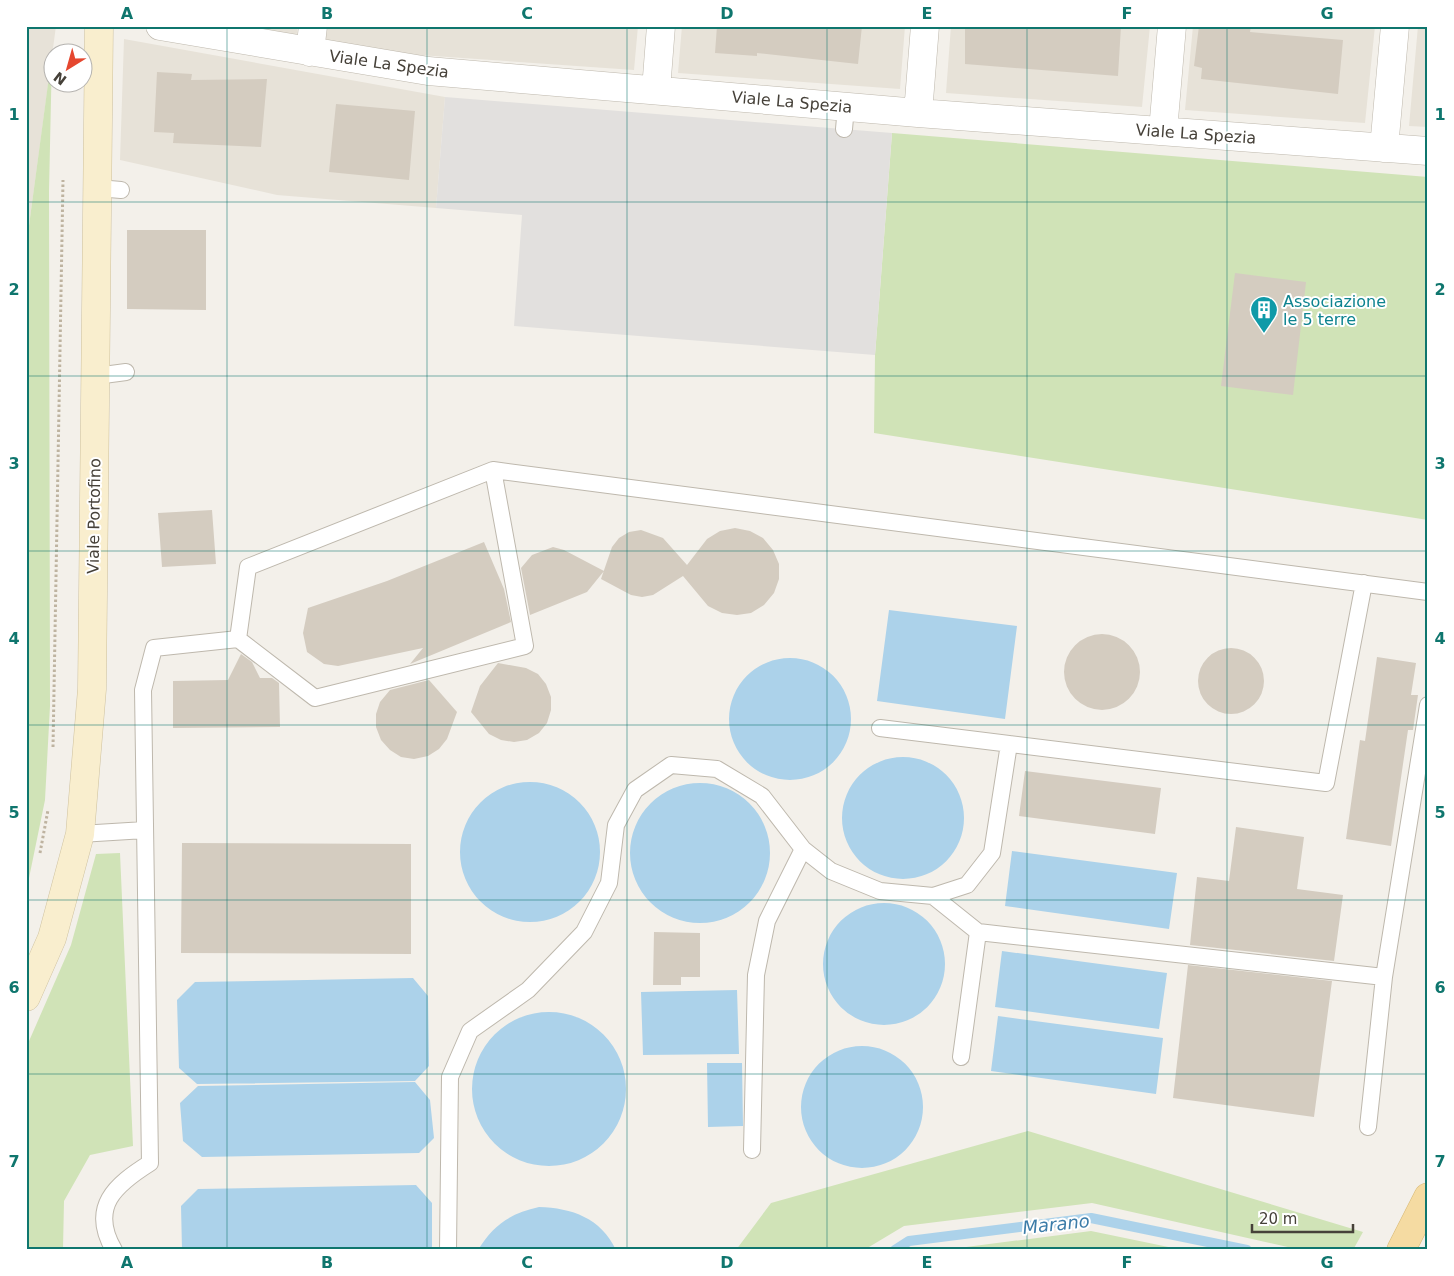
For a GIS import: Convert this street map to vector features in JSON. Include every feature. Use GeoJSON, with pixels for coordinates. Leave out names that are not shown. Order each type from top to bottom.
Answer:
{"type":"FeatureCollection","features":[{"type":"Feature","properties":{"kind":"main road"},"geometry":{"type":"LineString","coordinates":[[1401,1250],[1428,1197]]}},
{"type":"Feature","properties":{"kind":"street","name":"Viale Portofino"},"geometry":{"type":"LineString","coordinates":[[26,997],[52,938],[80,834],[92,689],[96,376],[109,189],[99,26]]}},
{"type":"Feature","properties":{"kind":"street","name":"Viale La Spezia"},"geometry":{"type":"LineString","coordinates":[[160,26],[312,39],[428,71],[656,90],[845,118],[918,113],[1428,151]]}},
{"type":"Feature","properties":{"kind":"street"},"geometry":{"type":"LineString","coordinates":[[656,90],[661,26]]}},
{"type":"Feature","properties":{"kind":"street"},"geometry":{"type":"LineString","coordinates":[[918,113],[925,26]]}},
{"type":"Feature","properties":{"kind":"street"},"geometry":{"type":"LineString","coordinates":[[1163,131],[1172,26]]}},
{"type":"Feature","properties":{"kind":"street"},"geometry":{"type":"LineString","coordinates":[[1384,148],[1395,26]]}},
{"type":"Feature","properties":{"kind":"lane"},"geometry":{"type":"LineString","coordinates":[[96,376],[126,372]]}},
{"type":"Feature","properties":{"kind":"lane"},"geometry":{"type":"LineString","coordinates":[[114,1250],[105,1234],[104,1207],[123,1180],[150,1163],[143,690],[154,648],[238,639],[315,698],[525,646],[492,470]]}},
{"type":"Feature","properties":{"kind":"lane"},"geometry":{"type":"LineString","coordinates":[[238,639],[248,567],[492,470],[1428,592]]}},
{"type":"Feature","properties":{"kind":"lane"},"geometry":{"type":"LineString","coordinates":[[880,728],[1326,783],[1364,583]]}},
{"type":"Feature","properties":{"kind":"lane"},"geometry":{"type":"LineString","coordinates":[[1368,1127],[1384,977],[1428,705]]}},
{"type":"Feature","properties":{"kind":"lane"},"geometry":{"type":"LineString","coordinates":[[448,1250],[450,1076],[470,1032],[528,990],[584,932],[609,883],[616,825],[635,790],[671,765],[717,769],[762,796],[803,850],[831,871],[880,890],[933,896],[967,885],[992,853],[1009,744]]}},
{"type":"Feature","properties":{"kind":"lane"},"geometry":{"type":"LineString","coordinates":[[80,834],[145,830]]}},
{"type":"Feature","properties":{"kind":"lane"},"geometry":{"type":"LineString","coordinates":[[752,1150],[756,976],[767,920],[803,850]]}},
{"type":"Feature","properties":{"kind":"lane"},"geometry":{"type":"LineString","coordinates":[[933,896],[978,932],[1384,977]]}},
{"type":"Feature","properties":{"kind":"lane"},"geometry":{"type":"LineString","coordinates":[[961,1057],[978,932]]}},
{"type":"Feature","properties":{"kind":"path"},"geometry":{"type":"LineString","coordinates":[[53,753],[56,706],[64,172]]}},
{"type":"Feature","properties":{"kind":"path"},"geometry":{"type":"LineString","coordinates":[[39,856],[50,801]]}},
{"type":"Feature","properties":{"kind":"shaded area"},"geometry":{"type":"Polygon","coordinates":[[[26,26],[56,26],[54,42],[42,42],[42,92],[47,92],[26,248],[26,26]]]}},
{"type":"Feature","properties":{"kind":"shaded area"},"geometry":{"type":"Polygon","coordinates":[[[228,26],[298,26],[296,38],[228,26]]]}},
{"type":"Feature","properties":{"kind":"shaded area"},"geometry":{"type":"Polygon","coordinates":[[[326,26],[638,26],[634,70],[376,52],[324,43],[326,26]]]}},
{"type":"Feature","properties":{"kind":"shaded area"},"geometry":{"type":"Polygon","coordinates":[[[682,26],[905,26],[900,89],[678,73],[682,26]]]}},
{"type":"Feature","properties":{"kind":"shaded area"},"geometry":{"type":"Polygon","coordinates":[[[951,26],[1150,26],[1142,107],[946,93],[951,26]]]}},
{"type":"Feature","properties":{"kind":"shaded area"},"geometry":{"type":"Polygon","coordinates":[[[1193,26],[1375,26],[1365,123],[1185,110],[1193,26]]]}},
{"type":"Feature","properties":{"kind":"shaded area"},"geometry":{"type":"Polygon","coordinates":[[[1418,26],[1428,26],[1428,127],[1409,126],[1418,26]]]}},
{"type":"Feature","properties":{"kind":"shaded area"},"geometry":{"type":"Polygon","coordinates":[[[124,39],[445,97],[436,208],[277,195],[120,160],[124,39]]]}},
{"type":"Feature","properties":{"kind":"shaded area"},"geometry":{"type":"Polygon","coordinates":[[[445,97],[892,133],[875,355],[514,326],[522,215],[436,208],[445,97]]]}},
{"type":"Feature","properties":{"kind":"green space"},"geometry":{"type":"Polygon","coordinates":[[[47,92],[51,92],[49,191],[50,706],[45,800],[29,878],[26,877],[26,248],[47,92]]]}},
{"type":"Feature","properties":{"kind":"green space"},"geometry":{"type":"Polygon","coordinates":[[[892,133],[1428,177],[1428,520],[874,433],[875,355],[892,133]]]}},
{"type":"Feature","properties":{"kind":"green space"},"geometry":{"type":"Polygon","coordinates":[[[120,853],[133,1146],[90,1155],[64,1201],[63,1249],[26,1250],[26,1048],[71,945],[96,854],[120,853]]]}},
{"type":"Feature","properties":{"kind":"green space"},"geometry":{"type":"Polygon","coordinates":[[[1028,1131],[1363,1232],[1353,1250],[1301,1250],[1092,1203],[904,1226],[864,1250],[736,1250],[771,1203],[1028,1131]]]}},
{"type":"Feature","properties":{"kind":"green space"},"geometry":{"type":"Polygon","coordinates":[[[1091,1231],[1183,1250],[943,1250],[1091,1231]]]}},
{"type":"Feature","properties":{"kind":"water"},"geometry":{"type":"Polygon","coordinates":[[[889,610],[1017,626],[1005,719],[877,701],[889,610]]]}},
{"type":"Feature","properties":{"kind":"water"},"geometry":{"type":"Polygon","coordinates":[[[790,658],[813,662],[833,676],[847,696],[851,719],[847,742],[833,762],[813,776],[790,780],[767,776],[747,762],[733,742],[729,719],[733,696],[747,676],[767,662],[790,658]]]}},
{"type":"Feature","properties":{"kind":"water"},"geometry":{"type":"Polygon","coordinates":[[[903,757],[926,761],[946,775],[960,795],[964,818],[960,841],[946,861],[926,875],[903,879],[880,875],[860,861],[846,841],[842,818],[846,795],[860,775],[880,761],[903,757]]]}},
{"type":"Feature","properties":{"kind":"water"},"geometry":{"type":"Polygon","coordinates":[[[530,782],[557,788],[569,794],[579,803],[588,813],[594,825],[600,852],[594,879],[588,891],[579,901],[569,910],[557,916],[530,922],[503,916],[491,910],[481,901],[472,891],[466,879],[460,852],[466,825],[472,813],[481,803],[491,794],[503,788],[530,782]]]}},
{"type":"Feature","properties":{"kind":"water"},"geometry":{"type":"Polygon","coordinates":[[[700,783],[727,789],[739,795],[749,804],[758,814],[764,826],[770,853],[764,880],[758,892],[749,902],[739,911],[727,917],[700,923],[673,917],[661,911],[651,902],[642,892],[636,880],[630,853],[636,826],[642,814],[651,804],[661,795],[673,789],[700,783]]]}},
{"type":"Feature","properties":{"kind":"water"},"geometry":{"type":"Polygon","coordinates":[[[1012,851],[1177,873],[1169,929],[1005,906],[1012,851]]]}},
{"type":"Feature","properties":{"kind":"water"},"geometry":{"type":"Polygon","coordinates":[[[884,903],[907,907],[927,921],[941,941],[945,964],[941,987],[927,1007],[907,1021],[884,1025],[861,1021],[841,1007],[827,987],[823,964],[827,941],[841,921],[861,907],[884,903]]]}},
{"type":"Feature","properties":{"kind":"water"},"geometry":{"type":"Polygon","coordinates":[[[1002,951],[1167,973],[1159,1029],[995,1007],[1002,951]]]}},
{"type":"Feature","properties":{"kind":"water"},"geometry":{"type":"Polygon","coordinates":[[[413,978],[428,996],[429,1066],[415,1081],[197,1084],[179,1068],[177,1000],[195,982],[413,978]]]}},
{"type":"Feature","properties":{"kind":"water"},"geometry":{"type":"Polygon","coordinates":[[[737,990],[739,1054],[643,1055],[641,992],[737,990]]]}},
{"type":"Feature","properties":{"kind":"water"},"geometry":{"type":"Polygon","coordinates":[[[549,1012],[578,1018],[592,1025],[603,1035],[613,1046],[620,1060],[626,1089],[620,1118],[613,1132],[603,1143],[592,1153],[578,1160],[549,1166],[520,1160],[506,1153],[495,1143],[485,1132],[478,1118],[472,1089],[478,1060],[485,1046],[495,1035],[506,1025],[520,1018],[549,1012]]]}},
{"type":"Feature","properties":{"kind":"water"},"geometry":{"type":"Polygon","coordinates":[[[998,1016],[1163,1038],[1156,1094],[991,1071],[998,1016]]]}},
{"type":"Feature","properties":{"kind":"water"},"geometry":{"type":"Polygon","coordinates":[[[862,1046],[885,1050],[905,1064],[919,1084],[923,1107],[919,1130],[905,1150],[885,1164],[862,1168],[839,1164],[819,1150],[805,1130],[801,1107],[805,1084],[819,1064],[839,1050],[862,1046]]]}},
{"type":"Feature","properties":{"kind":"water"},"geometry":{"type":"Polygon","coordinates":[[[707,1063],[742,1063],[743,1126],[708,1127],[707,1063]]]}},
{"type":"Feature","properties":{"kind":"water"},"geometry":{"type":"Polygon","coordinates":[[[415,1082],[430,1100],[434,1138],[419,1153],[202,1157],[183,1141],[180,1103],[198,1086],[415,1082]]]}},
{"type":"Feature","properties":{"kind":"water"},"geometry":{"type":"Polygon","coordinates":[[[416,1185],[432,1203],[432,1250],[182,1250],[181,1206],[198,1189],[416,1185]]]}},
{"type":"Feature","properties":{"kind":"water"},"geometry":{"type":"Polygon","coordinates":[[[539,1207],[563,1210],[584,1217],[602,1230],[616,1250],[478,1250],[490,1234],[504,1221],[539,1207]]]}},
{"type":"Feature","properties":{"kind":"building"},"geometry":{"type":"Polygon","coordinates":[[[717,26],[862,26],[858,64],[757,53],[757,56],[715,53],[717,26]]]}},
{"type":"Feature","properties":{"kind":"building"},"geometry":{"type":"Polygon","coordinates":[[[965,26],[1121,26],[1118,76],[965,64],[965,26]]]}},
{"type":"Feature","properties":{"kind":"building"},"geometry":{"type":"Polygon","coordinates":[[[1199,26],[1251,26],[1250,32],[1343,40],[1338,94],[1201,79],[1202,68],[1194,66],[1199,26]]]}},
{"type":"Feature","properties":{"kind":"building"},"geometry":{"type":"Polygon","coordinates":[[[157,72],[192,74],[191,80],[267,79],[261,147],[173,143],[174,133],[154,132],[157,72]]]}},
{"type":"Feature","properties":{"kind":"building"},"geometry":{"type":"Polygon","coordinates":[[[336,104],[415,111],[409,180],[329,172],[336,104]]]}},
{"type":"Feature","properties":{"kind":"building"},"geometry":{"type":"Polygon","coordinates":[[[127,230],[206,230],[206,310],[127,309],[127,230]]]}},
{"type":"Feature","properties":{"kind":"building","name":"Associazione le 5 terre"},"geometry":{"type":"Polygon","coordinates":[[[1235,273],[1306,282],[1293,395],[1221,386],[1235,273]]]}},
{"type":"Feature","properties":{"kind":"building"},"geometry":{"type":"Polygon","coordinates":[[[212,510],[216,564],[162,567],[158,513],[212,510]]]}},
{"type":"Feature","properties":{"kind":"building"},"geometry":{"type":"Polygon","coordinates":[[[735,528],[750,531],[763,538],[773,550],[779,564],[779,579],[774,593],[764,605],[751,613],[737,615],[722,613],[708,606],[683,576],[653,595],[642,597],[631,595],[601,579],[612,547],[619,538],[629,532],[641,530],[663,538],[687,565],[707,539],[720,531],[735,528]]]}},
{"type":"Feature","properties":{"kind":"building"},"geometry":{"type":"Polygon","coordinates":[[[484,542],[504,589],[511,622],[410,664],[423,648],[338,666],[324,664],[307,652],[303,633],[308,608],[387,581],[484,542]]]}},
{"type":"Feature","properties":{"kind":"building"},"geometry":{"type":"Polygon","coordinates":[[[553,547],[564,550],[604,571],[587,592],[530,615],[521,568],[532,555],[553,547]]]}},
{"type":"Feature","properties":{"kind":"building"},"geometry":{"type":"Polygon","coordinates":[[[1102,634],[1117,637],[1129,645],[1137,657],[1140,672],[1137,687],[1129,699],[1117,707],[1102,710],[1087,707],[1075,699],[1067,687],[1064,672],[1067,657],[1075,645],[1087,637],[1102,634]]]}},
{"type":"Feature","properties":{"kind":"building"},"geometry":{"type":"Polygon","coordinates":[[[1231,648],[1244,651],[1254,658],[1261,668],[1264,681],[1261,694],[1254,704],[1244,711],[1231,714],[1218,711],[1208,704],[1201,694],[1198,681],[1201,668],[1208,658],[1218,651],[1231,648]]]}},
{"type":"Feature","properties":{"kind":"building"},"geometry":{"type":"Polygon","coordinates":[[[241,654],[252,662],[260,678],[272,678],[279,683],[280,727],[173,728],[173,681],[228,680],[241,654]]]}},
{"type":"Feature","properties":{"kind":"building"},"geometry":{"type":"Polygon","coordinates":[[[1377,657],[1416,663],[1411,695],[1418,695],[1413,730],[1408,730],[1391,846],[1346,839],[1360,740],[1365,741],[1377,657]]]}},
{"type":"Feature","properties":{"kind":"building"},"geometry":{"type":"Polygon","coordinates":[[[498,663],[526,668],[538,674],[546,684],[551,697],[551,710],[547,723],[539,733],[527,740],[514,742],[501,740],[489,734],[471,712],[480,686],[498,663]]]}},
{"type":"Feature","properties":{"kind":"building"},"geometry":{"type":"Polygon","coordinates":[[[429,680],[457,712],[447,739],[439,749],[428,756],[414,759],[401,757],[390,750],[381,740],[376,727],[376,714],[380,702],[390,690],[429,680]]]}},
{"type":"Feature","properties":{"kind":"building"},"geometry":{"type":"Polygon","coordinates":[[[1025,771],[1161,788],[1155,834],[1019,816],[1025,771]]]}},
{"type":"Feature","properties":{"kind":"building"},"geometry":{"type":"Polygon","coordinates":[[[1236,827],[1304,837],[1297,889],[1343,895],[1334,961],[1190,945],[1197,877],[1229,881],[1236,827]]]}},
{"type":"Feature","properties":{"kind":"building"},"geometry":{"type":"Polygon","coordinates":[[[182,843],[411,844],[411,954],[181,953],[182,843]]]}},
{"type":"Feature","properties":{"kind":"building"},"geometry":{"type":"Polygon","coordinates":[[[654,932],[700,933],[700,977],[681,977],[681,985],[653,985],[654,932]]]}},
{"type":"Feature","properties":{"kind":"building"},"geometry":{"type":"Polygon","coordinates":[[[1188,965],[1332,981],[1314,1117],[1173,1098],[1188,965]]]}},
{"type":"Feature","properties":{"kind":"waterway","name":"Marano"},"geometry":{"type":"LineString","coordinates":[[895,1250],[909,1241],[1091,1218],[1247,1250]]}},
{"type":"Feature","properties":{"kind":"place","name":"Associazione le 5 terre"},"geometry":{"type":"Point","coordinates":[1264,334]}}]}
